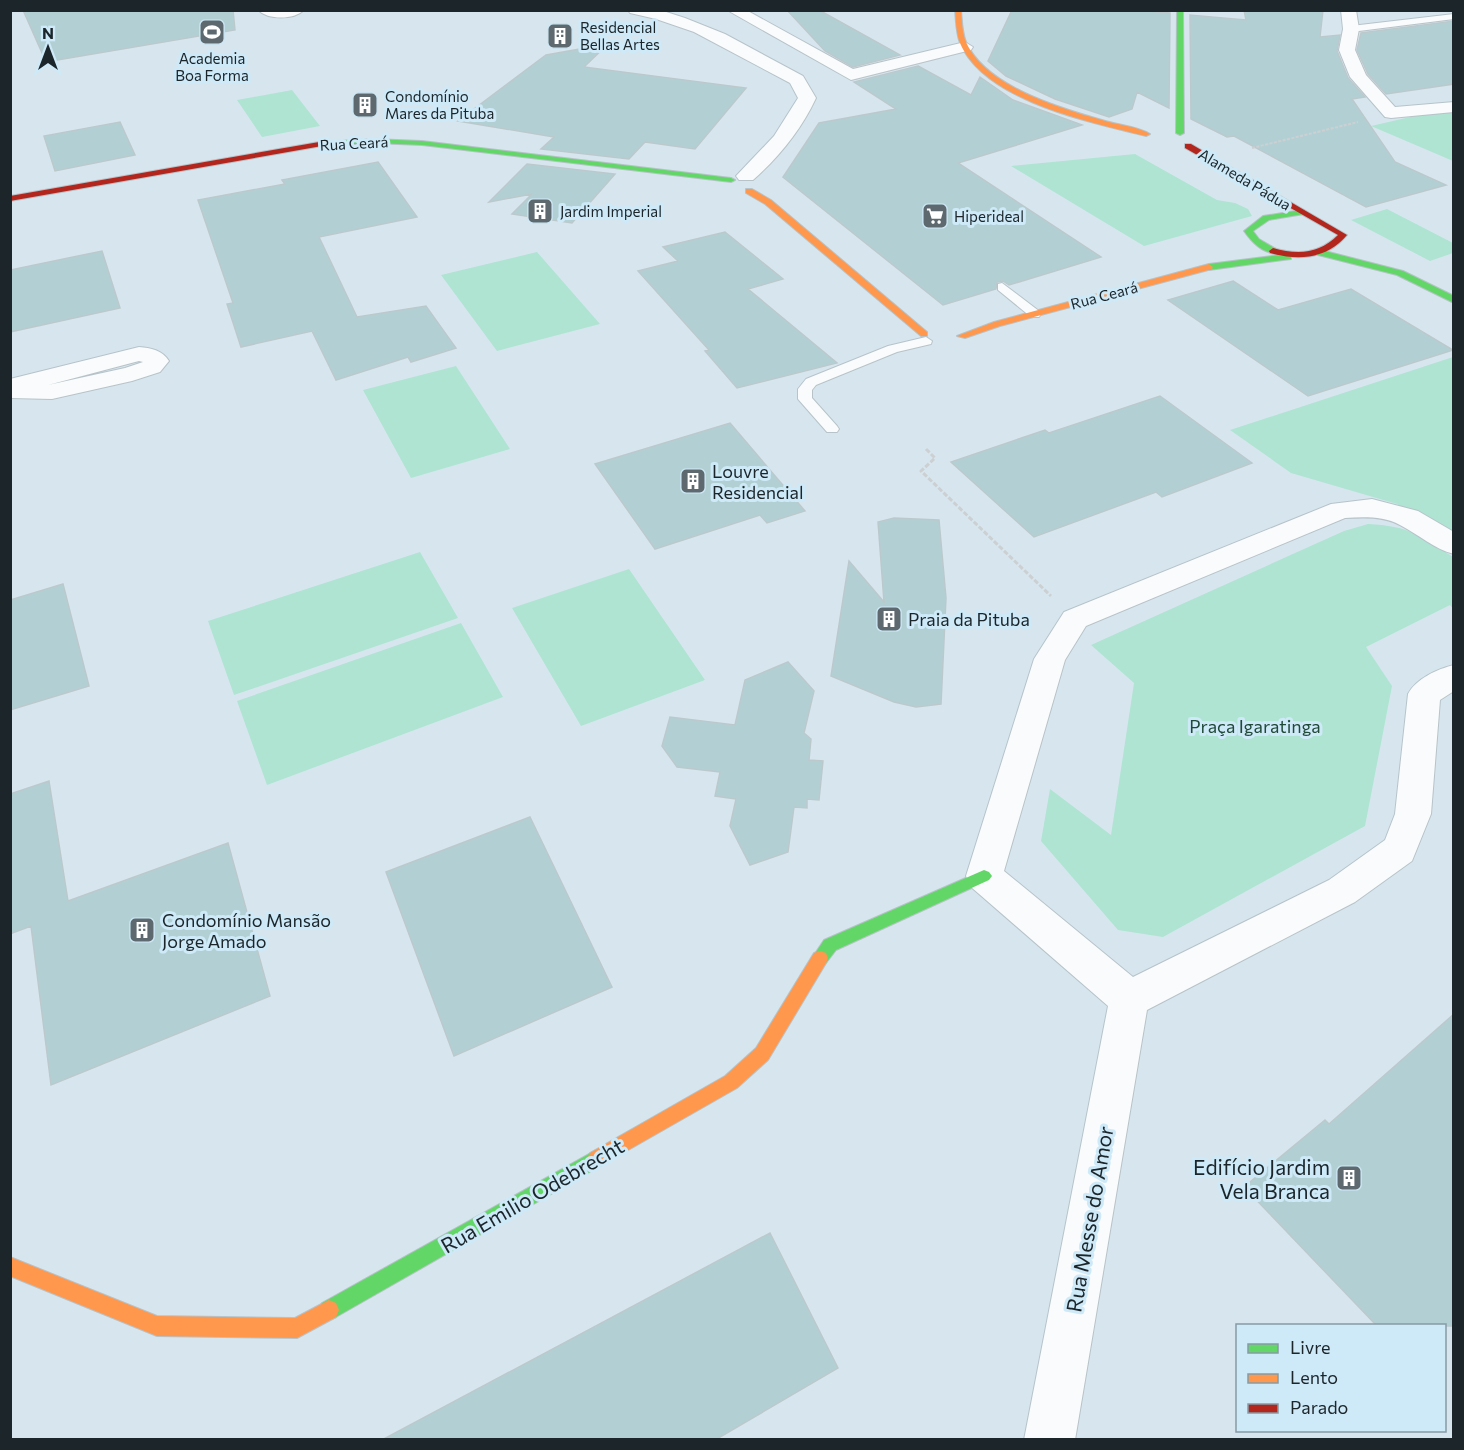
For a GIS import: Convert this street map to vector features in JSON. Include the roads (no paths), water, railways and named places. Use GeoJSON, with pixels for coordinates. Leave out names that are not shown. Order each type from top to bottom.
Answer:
{"type":"FeatureCollection","features":[{"type":"Feature","properties":{"kind":"street"},"geometry":{"type":"LineString","coordinates":[[265,10],[287,13],[297,10]]}},
{"type":"Feature","properties":{"kind":"street"},"geometry":{"type":"LineString","coordinates":[[635,10],[664,15],[714,33],[797,80],[807,98],[802,110],[747,180]]}},
{"type":"Feature","properties":{"kind":"street"},"geometry":{"type":"LineString","coordinates":[[734,10],[851,75],[965,47]]}},
{"type":"Feature","properties":{"kind":"street"},"geometry":{"type":"LineString","coordinates":[[958,10],[965,47],[988,73],[1038,100],[1090,121],[1148,139],[1169,131],[1188,137],[1191,142],[1188,146]]}},
{"type":"Feature","properties":{"kind":"street"},"geometry":{"type":"LineString","coordinates":[[1169,131],[1180,10]]}},
{"type":"Feature","properties":{"kind":"street"},"geometry":{"type":"LineString","coordinates":[[1348,10],[1351,29],[1347,50],[1358,77],[1391,113],[1454,107]]}},
{"type":"Feature","properties":{"kind":"street","name":"Rua Ceará"},"geometry":{"type":"LineString","coordinates":[[10,199],[336,141],[376,140],[422,143],[700,178],[747,180],[768,202],[902,316],[942,335],[997,324],[1211,266],[1321,253]]}},
{"type":"Feature","properties":{"kind":"street","name":"Alameda Pádua"},"geometry":{"type":"LineString","coordinates":[[1218,179],[1172,149],[1188,146],[1348,237],[1321,253]]}},
{"type":"Feature","properties":{"kind":"street"},"geometry":{"type":"LineString","coordinates":[[1295,256],[1266,249],[1243,236],[1268,212],[1301,212]]}},
{"type":"Feature","properties":{"kind":"street"},"geometry":{"type":"LineString","coordinates":[[1373,249],[1400,273]]}},
{"type":"Feature","properties":{"kind":"street","name":"Rua Ceará"},"geometry":{"type":"LineString","coordinates":[[1211,266],[1224,253]]}},
{"type":"Feature","properties":{"kind":"street"},"geometry":{"type":"LineString","coordinates":[[1321,253],[1400,273],[1454,300]]}},
{"type":"Feature","properties":{"kind":"street"},"geometry":{"type":"LineString","coordinates":[[1454,544],[1408,517],[1372,508],[1341,510],[1075,619],[1050,658],[984,876],[1129,999],[1342,891],[1399,850],[1413,814],[1424,694],[1454,676]]}},
{"type":"Feature","properties":{"kind":"street","name":"Rua Emilio Odebrecht"},"geometry":{"type":"LineString","coordinates":[[10,1266],[157,1326],[297,1329],[731,1082],[762,1054],[814,966],[830,945],[984,876]]}},
{"type":"Feature","properties":{"kind":"street","name":"Rua Messe do Amor"},"geometry":{"type":"LineString","coordinates":[[1049,1440],[1129,999]]}},
{"type":"Feature","properties":{"kind":"lane"},"geometry":{"type":"LineString","coordinates":[[1426,10],[1439,17]]}},
{"type":"Feature","properties":{"kind":"lane"},"geometry":{"type":"LineString","coordinates":[[1351,29],[1454,16]]}},
{"type":"Feature","properties":{"kind":"lane"},"geometry":{"type":"LineString","coordinates":[[1002,287],[1035,314]]}},
{"type":"Feature","properties":{"kind":"lane"},"geometry":{"type":"LineString","coordinates":[[832,429],[806,399],[805,389],[811,382],[893,350],[942,335]]}},
{"type":"Feature","properties":{"kind":"place","name":"Academia Boa Forma"},"geometry":{"type":"Point","coordinates":[212,32]}},
{"type":"Feature","properties":{"kind":"place","name":"Residencial Bellas Artes"},"geometry":{"type":"Point","coordinates":[560,36]}},
{"type":"Feature","properties":{"kind":"place","name":"Condomínio Mares da Pituba"},"geometry":{"type":"Point","coordinates":[365,105]}},
{"type":"Feature","properties":{"kind":"place","name":"Jardim Imperial"},"geometry":{"type":"Point","coordinates":[540,211]}},
{"type":"Feature","properties":{"kind":"place","name":"Hiperideal"},"geometry":{"type":"Point","coordinates":[935,216]}},
{"type":"Feature","properties":{"kind":"place","name":"Louvre Residencial"},"geometry":{"type":"Point","coordinates":[693,481]}},
{"type":"Feature","properties":{"kind":"place","name":"Praia da Pituba"},"geometry":{"type":"Point","coordinates":[889,619]}},
{"type":"Feature","properties":{"kind":"place","name":"Condomínio Mansão Jorge Amado"},"geometry":{"type":"Point","coordinates":[142,930]}},
{"type":"Feature","properties":{"kind":"place","name":"Edifício Jardim Vela Branca"},"geometry":{"type":"Point","coordinates":[1349,1178]}},
{"type":"Feature","properties":{"kind":"park label","name":"Praça Igaratinga"},"geometry":{"type":"Point","coordinates":[1255,726]}}]}
